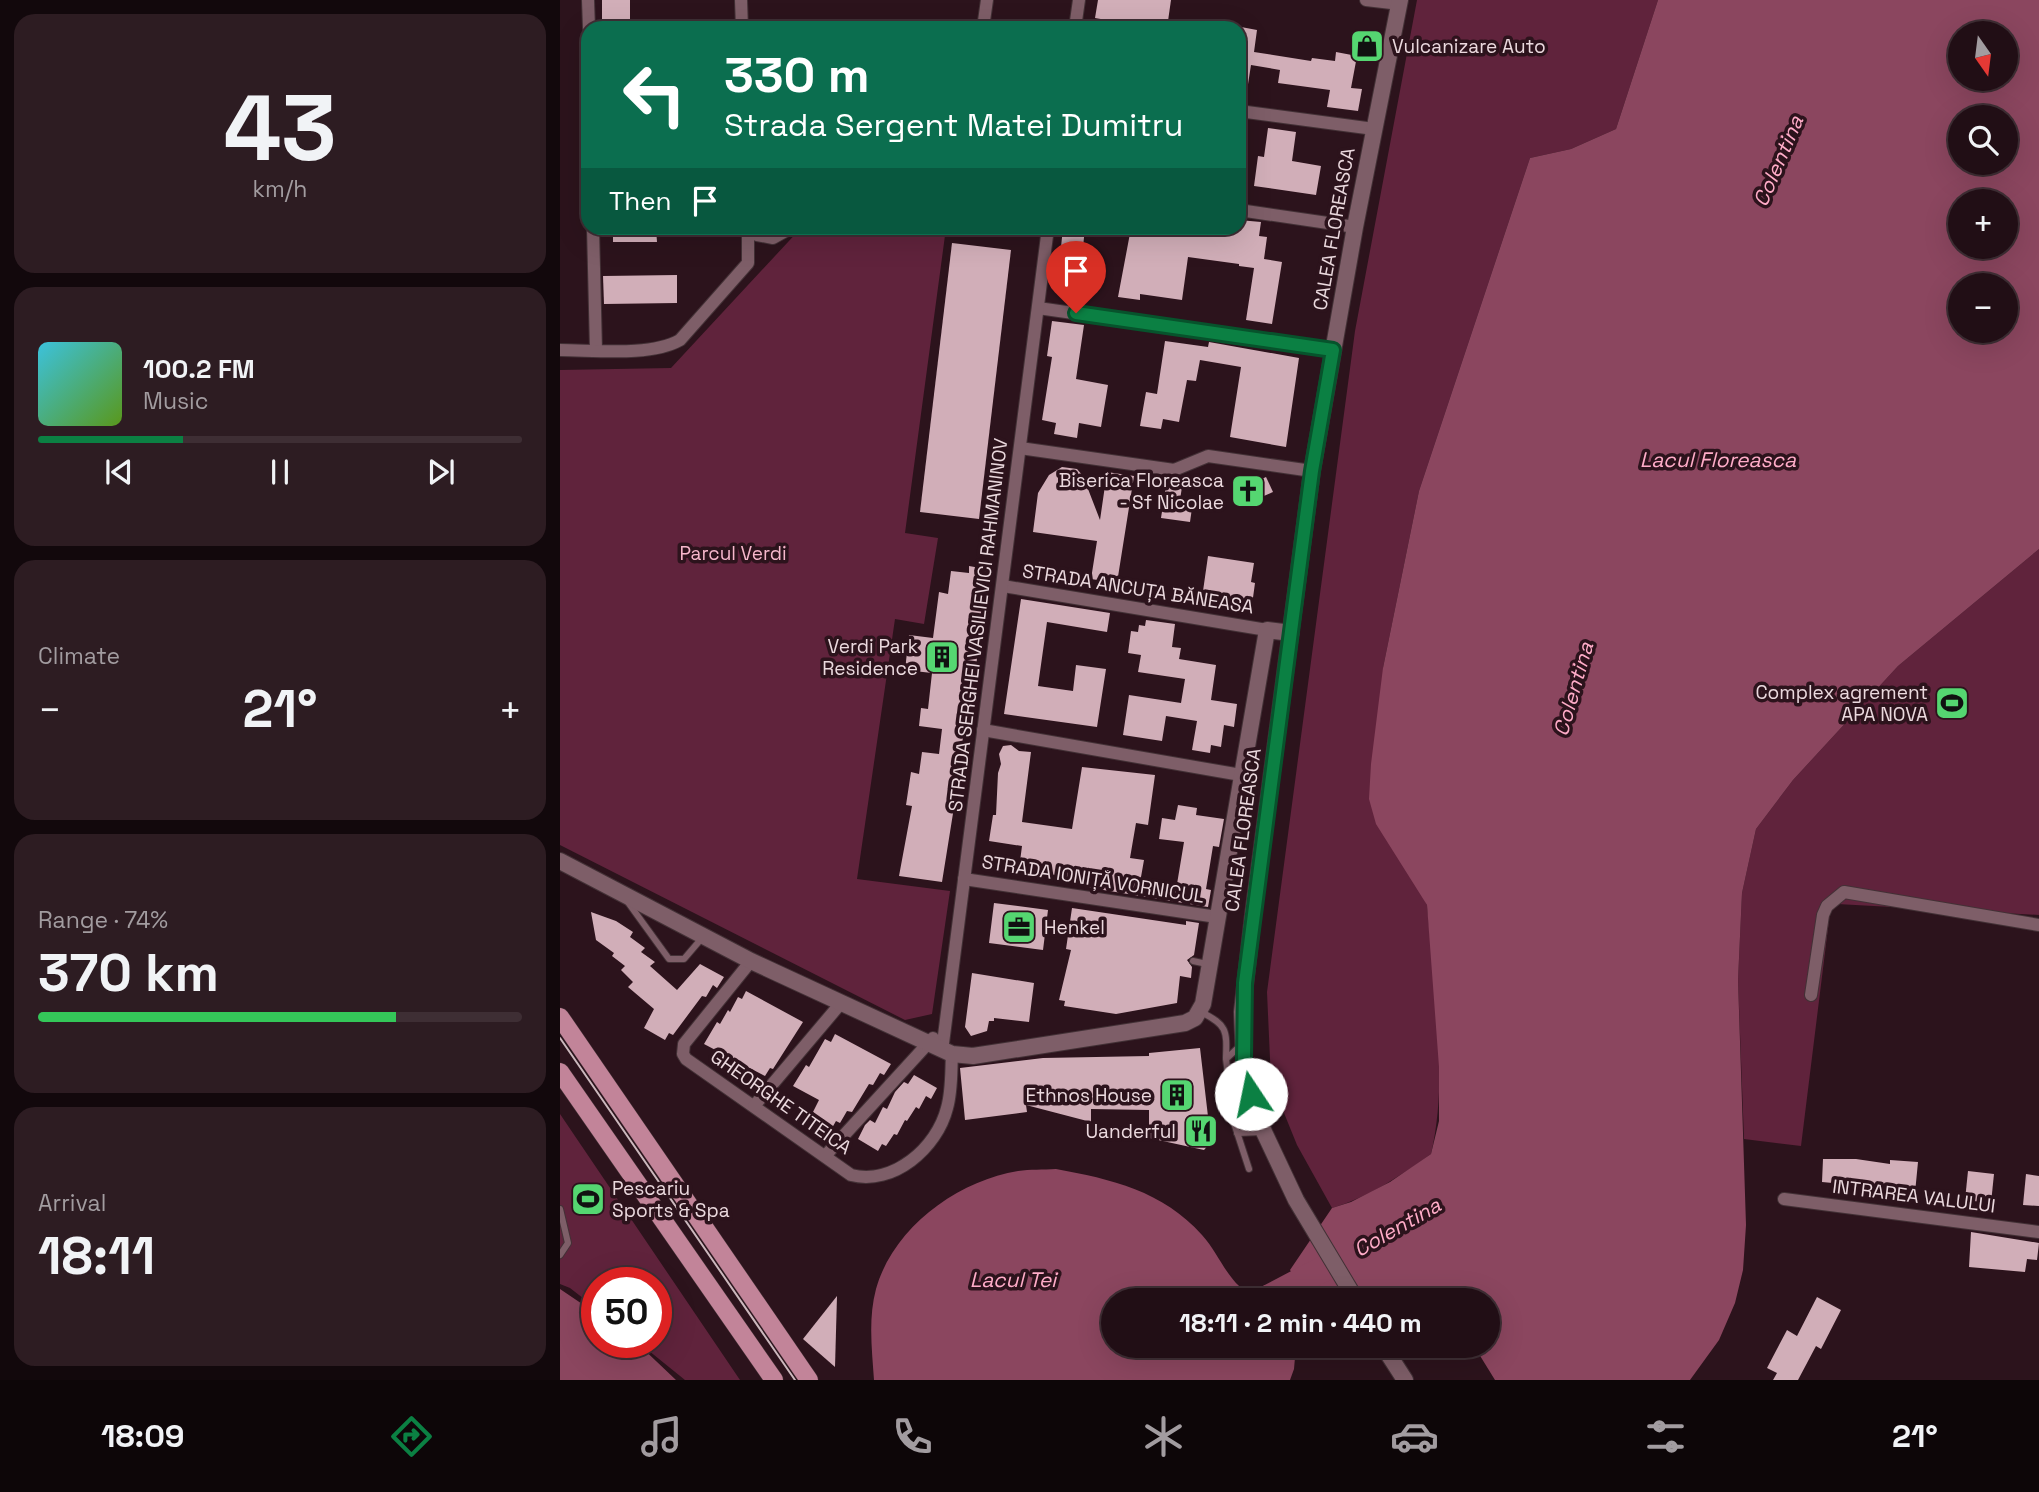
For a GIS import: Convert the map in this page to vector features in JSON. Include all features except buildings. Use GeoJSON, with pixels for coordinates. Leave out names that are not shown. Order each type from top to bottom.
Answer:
{"type":"FeatureCollection","features":[{"type":"Feature","properties":{"kind":"main road","name":"CALEA FLOREASCA"},"geometry":{"type":"LineString","coordinates":[[1349,1288],[1285,1181],[1251,1094],[1244,1042],[1245,983],[1312,471],[1355,227],[1400,2]]}},
{"type":"Feature","properties":{"kind":"main road","name":"CALEA FLOREASCA"},"geometry":{"type":"LineString","coordinates":[[1199,1011],[1201,963],[1217,917],[1267,630]]}},
{"type":"Feature","properties":{"kind":"main road"},"geometry":{"type":"LineString","coordinates":[[1267,630],[1290,638]]}},
{"type":"Feature","properties":{"kind":"main road"},"geometry":{"type":"LineString","coordinates":[[1264,650],[1290,638]]}},
{"type":"Feature","properties":{"kind":"main road"},"geometry":{"type":"LineString","coordinates":[[560,861],[751,961],[947,1053],[973,1056],[1185,1023],[1195,1018],[1199,1011]]}},
{"type":"Feature","properties":{"kind":"main road"},"geometry":{"type":"LineString","coordinates":[[560,1017],[809,1380]]}},
{"type":"Feature","properties":{"kind":"main road"},"geometry":{"type":"LineString","coordinates":[[560,1072],[774,1380]]}},
{"type":"Feature","properties":{"kind":"main road"},"geometry":{"type":"LineString","coordinates":[[1391,1358],[1405,1380]]}},
{"type":"Feature","properties":{"kind":"street"},"geometry":{"type":"LineString","coordinates":[[588,0],[589,21]]}},
{"type":"Feature","properties":{"kind":"street"},"geometry":{"type":"LineString","coordinates":[[741,0],[742,21]]}},
{"type":"Feature","properties":{"kind":"street"},"geometry":{"type":"LineString","coordinates":[[984,21],[987,0]]}},
{"type":"Feature","properties":{"kind":"street"},"geometry":{"type":"LineString","coordinates":[[1076,21],[1079,0]]}},
{"type":"Feature","properties":{"kind":"street"},"geometry":{"type":"LineString","coordinates":[[1366,0],[1400,2]]}},
{"type":"Feature","properties":{"kind":"street"},"geometry":{"type":"LineString","coordinates":[[1246,112],[1374,129]]}},
{"type":"Feature","properties":{"kind":"street"},"geometry":{"type":"LineString","coordinates":[[1246,212],[1355,227]]}},
{"type":"Feature","properties":{"kind":"street"},"geometry":{"type":"LineString","coordinates":[[593,235],[596,350]]}},
{"type":"Feature","properties":{"kind":"street"},"geometry":{"type":"LineString","coordinates":[[560,350],[646,349],[672,345],[680,340],[748,263],[750,235]]}},
{"type":"Feature","properties":{"kind":"street"},"geometry":{"type":"LineString","coordinates":[[757,235],[773,239],[780,235]]}},
{"type":"Feature","properties":{"kind":"street","name":"STRADA SERGHEI VASILIEVICI RAHMANINOV"},"geometry":{"type":"LineString","coordinates":[[947,1053],[945,1028],[1047,235]]}},
{"type":"Feature","properties":{"kind":"street"},"geometry":{"type":"LineString","coordinates":[[1038,308],[1333,350]]}},
{"type":"Feature","properties":{"kind":"street"},"geometry":{"type":"LineString","coordinates":[[1020,448],[1174,470],[1208,456],[1312,471]]}},
{"type":"Feature","properties":{"kind":"street","name":"STRADA ANCUȚA BĂNEASA"},"geometry":{"type":"LineString","coordinates":[[1003,586],[1267,630]]}},
{"type":"Feature","properties":{"kind":"street"},"geometry":{"type":"LineString","coordinates":[[983,730],[1241,775]]}},
{"type":"Feature","properties":{"kind":"street","name":"STRADA IONIȚĂ VORNICUL"},"geometry":{"type":"LineString","coordinates":[[964,879],[1217,917]]}},
{"type":"Feature","properties":{"kind":"street"},"geometry":{"type":"LineString","coordinates":[[1811,995],[1823,915],[1827,906],[1844,892],[2039,925]]}},
{"type":"Feature","properties":{"kind":"street","name":"GHEORGHE TITEICA"},"geometry":{"type":"LineString","coordinates":[[751,961],[682,1048],[686,1059],[851,1175],[862,1178],[893,1171],[918,1155],[934,1139],[946,1114],[947,1053]]}},
{"type":"Feature","properties":{"kind":"street"},"geometry":{"type":"LineString","coordinates":[[754,1107],[841,1003]]}},
{"type":"Feature","properties":{"kind":"street"},"geometry":{"type":"LineString","coordinates":[[825,1156],[926,1044],[945,1028]]}},
{"type":"Feature","properties":{"kind":"street","name":"INTRAREA VALULUI"},"geometry":{"type":"LineString","coordinates":[[1784,1199],[2039,1232]]}},
{"type":"Feature","properties":{"kind":"lane"},"geometry":{"type":"LineString","coordinates":[[620,891],[669,959],[684,959],[703,937]]}},
{"type":"Feature","properties":{"kind":"lane"},"geometry":{"type":"LineString","coordinates":[[1199,1011],[1218,1020],[1227,1034],[1226,1059],[1237,1133],[1249,1169]]}},
{"type":"Feature","properties":{"kind":"lane"},"geometry":{"type":"LineString","coordinates":[[1226,1059],[1244,1042]]}},
{"type":"Feature","properties":{"kind":"lane"},"geometry":{"type":"LineString","coordinates":[[1237,1133],[1264,1132]]}},
{"type":"Feature","properties":{"kind":"lane"},"geometry":{"type":"LineString","coordinates":[[560,1209],[568,1243],[560,1255]]}},
{"type":"Feature","properties":{"kind":"green space"},"geometry":{"type":"Polygon","coordinates":[[[1417,0],[1658,0],[1616,129],[1571,149],[1530,158],[1419,491],[1383,668],[1420,890],[1427,905],[1438,1030],[1439,1094],[1436,1125],[1431,1154],[1371,1192],[1332,1208],[1297,1145],[1271,1081],[1267,992],[1355,331],[1417,0]]]}},
{"type":"Feature","properties":{"kind":"green space","name":"Parcul Verdi"},"geometry":{"type":"Polygon","coordinates":[[[794,235],[945,235],[905,533],[938,538],[924,624],[895,619],[857,879],[950,891],[932,1014],[905,1020],[560,845],[560,370],[671,368],[794,235]]]}},
{"type":"Feature","properties":{"kind":"green space","name":"Complex agrement APA NOVA"},"geometry":{"type":"Polygon","coordinates":[[[2039,549],[2039,915],[1837,904],[1830,912],[1801,1146],[1744,1139],[1738,980],[1742,893],[1756,829],[1793,780],[1898,666],[2039,549]]]}},
{"type":"Feature","properties":{"kind":"green space","name":"Pescariu Sports & Spa"},"geometry":{"type":"Polygon","coordinates":[[[560,1114],[664,1267],[581,1267],[581,1297],[560,1284],[560,1114]]]}},
{"type":"Feature","properties":{"kind":"green space","name":"Pescariu Sports & Spa"},"geometry":{"type":"Polygon","coordinates":[[[672,1280],[740,1380],[685,1380],[658,1358],[672,1358],[672,1280]]]}},
{"type":"Feature","properties":{"kind":"water","name":"Lacul Floreasca"},"geometry":{"type":"Polygon","coordinates":[[[1658,0],[2039,0],[2039,549],[1898,666],[1793,780],[1756,829],[1742,893],[1738,980],[1746,1225],[1743,1270],[1735,1303],[1719,1340],[1690,1380],[1495,1380],[1481,1358],[1500,1358],[1500,1288],[1301,1288],[1290,1270],[1332,1208],[1351,1202],[1390,1182],[1431,1154],[1439,1121],[1439,1067],[1427,905],[1376,824],[1369,799],[1383,668],[1419,491],[1530,158],[1571,149],[1616,129],[1658,0]]]}},
{"type":"Feature","properties":{"kind":"water","name":"Lacul Tei"},"geometry":{"type":"Polygon","coordinates":[[[1056,1169],[1097,1177],[1153,1197],[1187,1220],[1202,1235],[1241,1288],[1101,1288],[1101,1358],[1295,1358],[1290,1380],[874,1380],[871,1323],[874,1300],[884,1267],[897,1246],[912,1227],[951,1197],[995,1176],[1027,1170],[1056,1169]]]}},
{"type":"Feature","properties":{"kind":"water"},"geometry":{"type":"Polygon","coordinates":[[[560,1289],[581,1303],[581,1358],[653,1358],[676,1380],[560,1380],[560,1289]]]}},
{"type":"Feature","properties":{"kind":"waterway","name":"Colentina"},"geometry":{"type":"LineString","coordinates":[[1287,1288],[1327,1267]]}},
{"type":"Feature","properties":{"kind":"tram line"},"geometry":{"type":"LineString","coordinates":[[560,1038],[795,1380]]}},
{"type":"Feature","properties":{"kind":"place","name":"Vulcanizare Auto"},"geometry":{"type":"Point","coordinates":[1367,46]}},
{"type":"Feature","properties":{"kind":"place","name":"Biserica Floreasca - Sf Nicolae"},"geometry":{"type":"Point","coordinates":[1248,491]}},
{"type":"Feature","properties":{"kind":"place","name":"Verdi Park Residence"},"geometry":{"type":"Point","coordinates":[942,657]}},
{"type":"Feature","properties":{"kind":"place","name":"Complex agrement APA NOVA"},"geometry":{"type":"Point","coordinates":[1952,703]}},
{"type":"Feature","properties":{"kind":"place","name":"Henkel"},"geometry":{"type":"Point","coordinates":[1019,927]}},
{"type":"Feature","properties":{"kind":"place","name":"Ethnos House"},"geometry":{"type":"Point","coordinates":[1177,1095]}},
{"type":"Feature","properties":{"kind":"place","name":"Uanderful"},"geometry":{"type":"Point","coordinates":[1201,1131]}},
{"type":"Feature","properties":{"kind":"place","name":"Pescariu Sports & Spa"},"geometry":{"type":"Point","coordinates":[588,1199]}},
{"type":"Feature","properties":{"kind":"route"},"geometry":{"type":"LineString","coordinates":[[1076,313],[1333,350],[1312,471],[1245,983],[1242,1012],[1244,1059],[1251,1094]]}}]}
